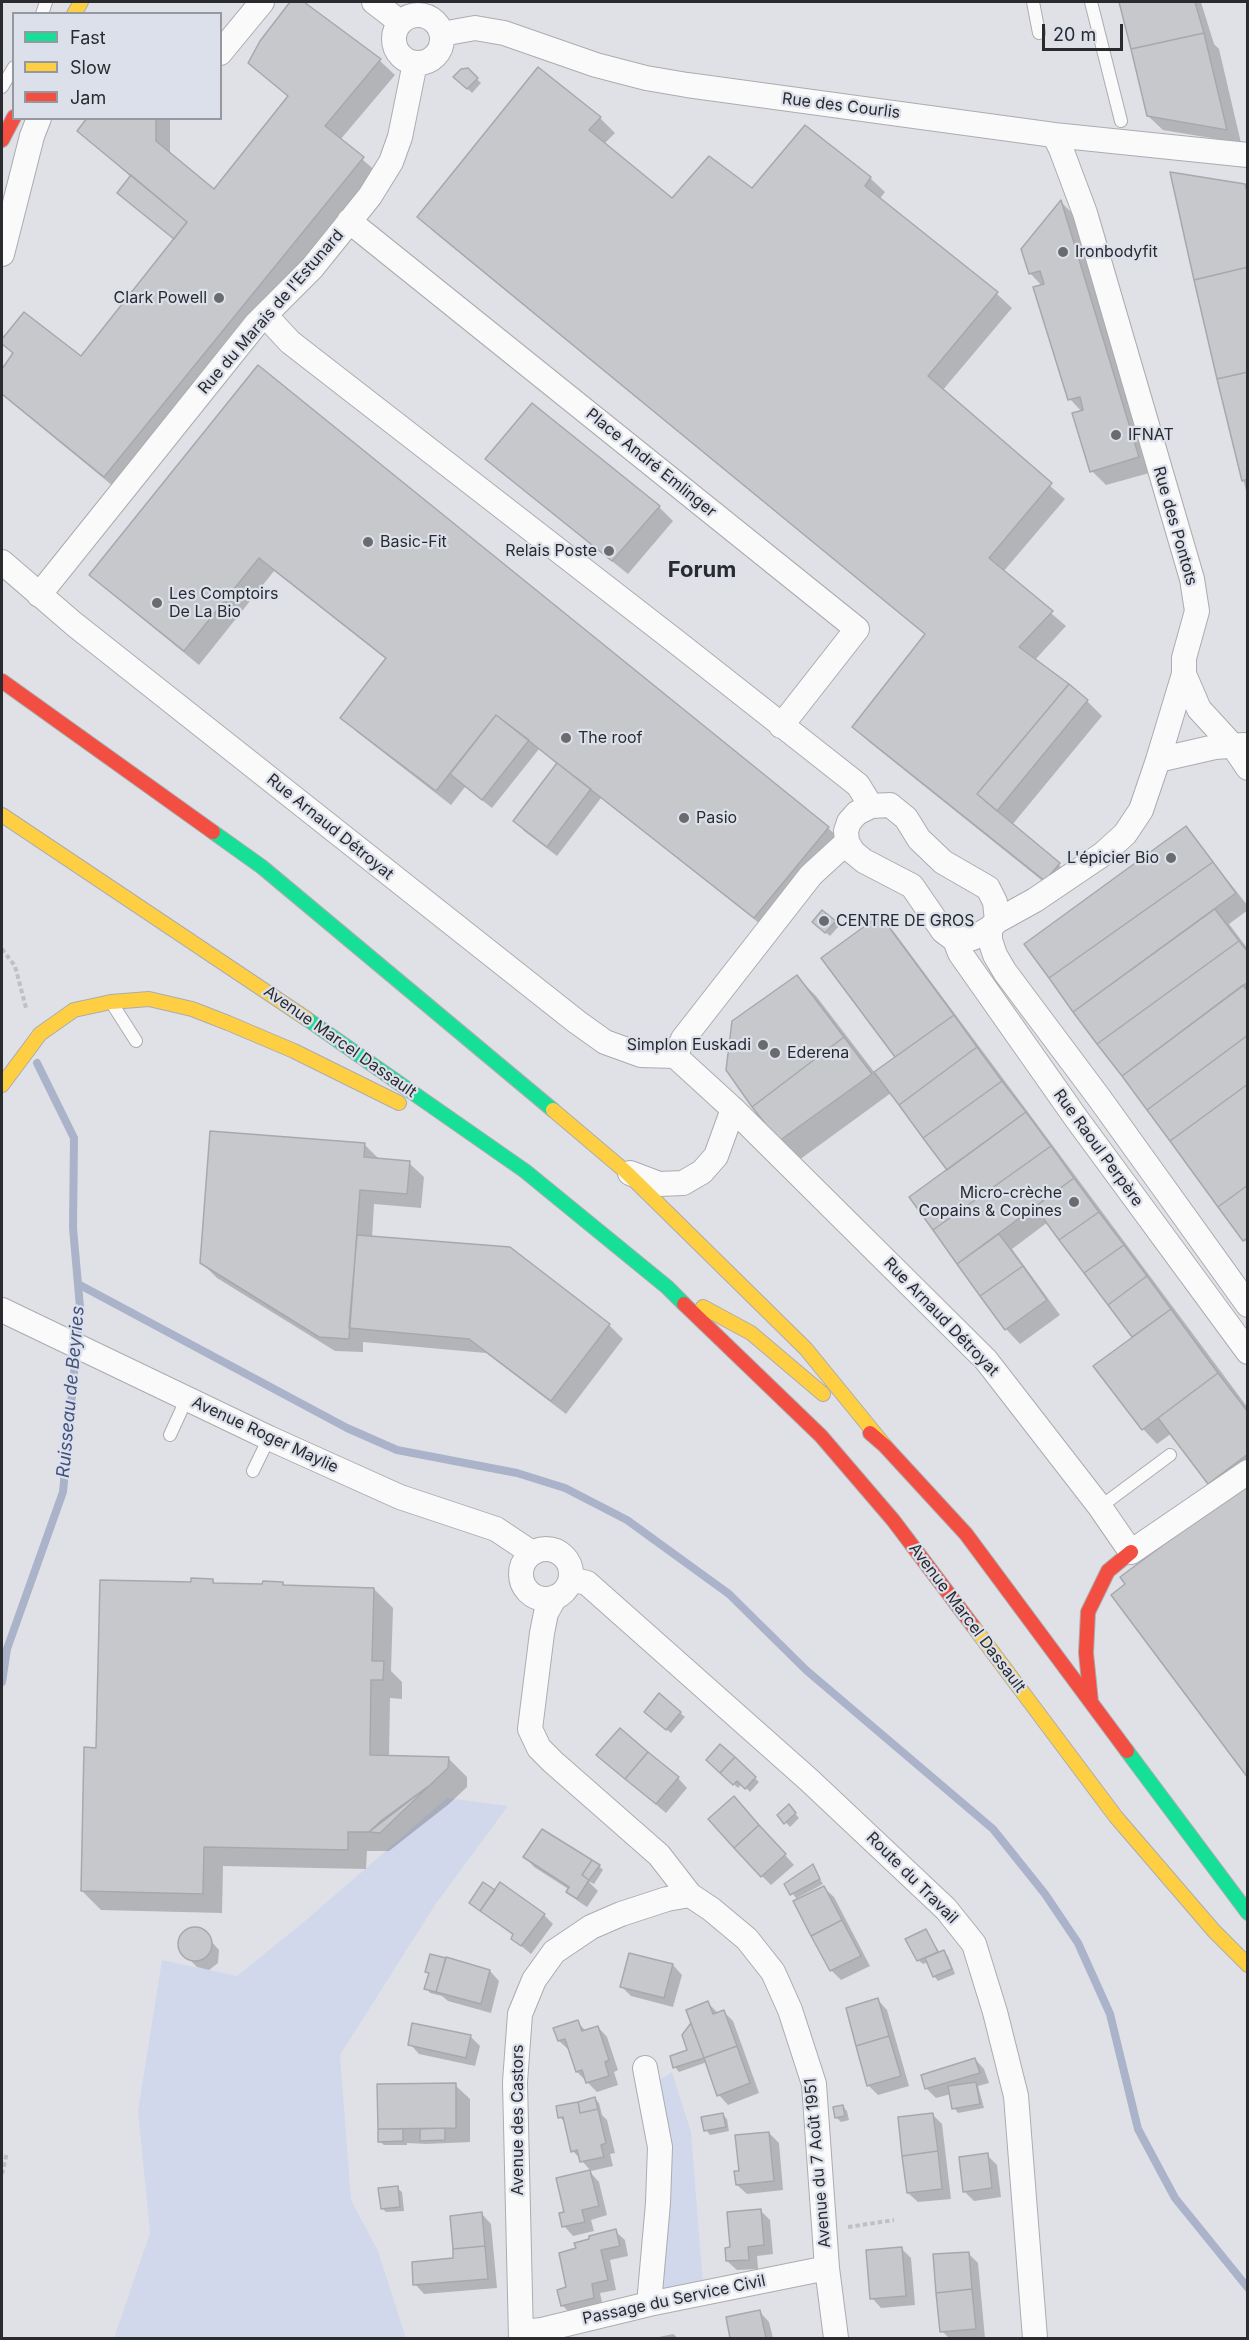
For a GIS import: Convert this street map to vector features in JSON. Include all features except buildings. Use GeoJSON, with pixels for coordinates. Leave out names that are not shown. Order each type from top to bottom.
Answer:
{"type":"FeatureCollection","features":[{"type":"Feature","properties":{"kind":"main road"},"geometry":{"type":"LineString","coordinates":[[2,140],[12,120]]}},
{"type":"Feature","properties":{"kind":"main road"},"geometry":{"type":"LineString","coordinates":[[2,681],[262,867],[625,1171],[806,1349],[885,1446]]}},
{"type":"Feature","properties":{"kind":"main road","name":"Avenue Marcel Dassault"},"geometry":{"type":"LineString","coordinates":[[2,815],[299,1013],[525,1171],[667,1287],[820,1436],[893,1520],[1116,1817],[1214,1931],[1248,1965]]}},
{"type":"Feature","properties":{"kind":"main road"},"geometry":{"type":"LineString","coordinates":[[2,1085],[40,1034],[74,1010],[111,1002],[149,999],[192,1009],[294,1051],[525,1171]]}},
{"type":"Feature","properties":{"kind":"main road","name":"Avenue Marcel Dassault"},"geometry":{"type":"LineString","coordinates":[[667,1287],[751,1333],[885,1446],[966,1534],[1248,1913]]}},
{"type":"Feature","properties":{"kind":"main road"},"geometry":{"type":"LineString","coordinates":[[1091,1702],[1086,1653],[1088,1612],[1108,1571],[1131,1552]]}},
{"type":"Feature","properties":{"kind":"street"},"geometry":{"type":"LineString","coordinates":[[222,51],[262,2]]}},
{"type":"Feature","properties":{"kind":"street"},"geometry":{"type":"LineString","coordinates":[[374,2],[413,13],[435,21],[442,34],[442,41],[436,55],[430,60],[415,63],[402,57],[397,51],[394,36],[413,13]]}},
{"type":"Feature","properties":{"kind":"street","name":"Rue des Courlis"},"geometry":{"type":"LineString","coordinates":[[442,34],[474,28],[504,33],[596,65],[646,78],[1054,135],[1248,155]]}},
{"type":"Feature","properties":{"kind":"street","name":"Rue du Marais de l'Estunard"},"geometry":{"type":"LineString","coordinates":[[39,595],[265,315],[312,267],[370,196],[391,162],[400,137],[415,63]]}},
{"type":"Feature","properties":{"kind":"street"},"geometry":{"type":"LineString","coordinates":[[2,255],[32,136],[38,120]]}},
{"type":"Feature","properties":{"kind":"street","name":"Rue des Pontots"},"geometry":{"type":"LineString","coordinates":[[993,924],[1035,900],[1103,854],[1125,834],[1141,810],[1184,674],[1184,658],[1197,611],[1192,579],[1085,213],[1054,135]]}},
{"type":"Feature","properties":{"kind":"street","name":"Place André Emlinger"},"geometry":{"type":"LineString","coordinates":[[349,221],[857,629],[781,726]]}},
{"type":"Feature","properties":{"kind":"street"},"geometry":{"type":"LineString","coordinates":[[265,315],[290,342],[858,785],[871,806],[858,813],[849,822],[846,831],[847,842],[811,875],[683,1039],[675,1056]]}},
{"type":"Feature","properties":{"kind":"street","name":"Rue Arnaud Détroyat"},"geometry":{"type":"LineString","coordinates":[[2,562],[39,595],[577,1022],[605,1042],[641,1055],[675,1056],[733,1109],[986,1360],[1131,1552]]}},
{"type":"Feature","properties":{"kind":"street"},"geometry":{"type":"LineString","coordinates":[[1184,674],[1199,709],[1240,746],[1248,768]]}},
{"type":"Feature","properties":{"kind":"street"},"geometry":{"type":"LineString","coordinates":[[1158,759],[1215,747],[1240,746]]}},
{"type":"Feature","properties":{"kind":"street","name":"Rue Raoul Perpère"},"geometry":{"type":"LineString","coordinates":[[871,806],[890,805],[906,818],[919,839],[943,861],[988,888],[995,902],[990,940],[995,955],[1005,972],[1100,1099],[1248,1305]]}},
{"type":"Feature","properties":{"kind":"street","name":"Rue Raoul Perpère"},"geometry":{"type":"LineString","coordinates":[[847,842],[853,852],[864,861],[912,886],[943,931],[956,940],[960,953],[1069,1108],[1248,1352]]}},
{"type":"Feature","properties":{"kind":"street"},"geometry":{"type":"LineString","coordinates":[[956,940],[973,938],[993,924]]}},
{"type":"Feature","properties":{"kind":"street"},"geometry":{"type":"LineString","coordinates":[[625,1171],[659,1184],[683,1183],[702,1172],[716,1156],[733,1109]]}},
{"type":"Feature","properties":{"kind":"street","name":"Avenue Roger Maylie"},"geometry":{"type":"LineString","coordinates":[[2,1310],[269,1438],[400,1497],[496,1530],[532,1553]]}},
{"type":"Feature","properties":{"kind":"street"},"geometry":{"type":"LineString","coordinates":[[1131,1552],[1248,1472]]}},
{"type":"Feature","properties":{"kind":"street"},"geometry":{"type":"LineString","coordinates":[[539,1549],[556,1550],[568,1562],[571,1579],[567,1587],[555,1597],[546,1599],[531,1594],[522,1582],[522,1566],[532,1553],[539,1549]]}},
{"type":"Feature","properties":{"kind":"street","name":"Route du Travail"},"geometry":{"type":"LineString","coordinates":[[571,1579],[587,1583],[809,1780],[946,1909],[974,1944],[1017,2096],[1035,2338]]}},
{"type":"Feature","properties":{"kind":"street","name":"Avenue du 7 Août 1951"},"geometry":{"type":"LineString","coordinates":[[555,1597],[546,1613],[542,1633],[530,1729],[539,1748],[659,1855],[690,1896],[711,1909],[747,1939],[773,1972],[790,2010],[814,2084],[827,2268],[836,2338]]}},
{"type":"Feature","properties":{"kind":"street","name":"Avenue des Castors"},"geometry":{"type":"LineString","coordinates":[[521,2335],[515,2082],[520,2014],[534,1980],[554,1952],[591,1927],[621,1914],[668,1899],[690,1896]]}},
{"type":"Feature","properties":{"kind":"street"},"geometry":{"type":"LineString","coordinates":[[645,2068],[660,2147],[658,2203],[649,2304]]}},
{"type":"Feature","properties":{"kind":"street","name":"Passage du Service Civil"},"geometry":{"type":"LineString","coordinates":[[521,2335],[649,2304],[827,2268]]}},
{"type":"Feature","properties":{"kind":"lane"},"geometry":{"type":"LineString","coordinates":[[1033,2],[1039,33]]}},
{"type":"Feature","properties":{"kind":"lane"},"geometry":{"type":"LineString","coordinates":[[1091,2],[1120,121]]}},
{"type":"Feature","properties":{"kind":"lane"},"geometry":{"type":"LineString","coordinates":[[2,87],[12,70]]}},
{"type":"Feature","properties":{"kind":"lane"},"geometry":{"type":"LineString","coordinates":[[111,1002],[136,1041]]}},
{"type":"Feature","properties":{"kind":"lane"},"geometry":{"type":"LineString","coordinates":[[170,1435],[187,1398]]}},
{"type":"Feature","properties":{"kind":"lane"},"geometry":{"type":"LineString","coordinates":[[254,1471],[269,1438]]}},
{"type":"Feature","properties":{"kind":"lane"},"geometry":{"type":"LineString","coordinates":[[1100,1508],[1170,1455]]}},
{"type":"Feature","properties":{"kind":"path"},"geometry":{"type":"LineString","coordinates":[[2,949],[15,966],[27,1012]]}},
{"type":"Feature","properties":{"kind":"path"},"geometry":{"type":"LineString","coordinates":[[2,2174],[7,2152]]}},
{"type":"Feature","properties":{"kind":"path"},"geometry":{"type":"LineString","coordinates":[[824,2231],[894,2220]]}},
{"type":"Feature","properties":{"kind":"shaded area"},"geometry":{"type":"Polygon","coordinates":[[[447,1798],[508,1806],[435,1905],[340,2055],[351,2200],[378,2251],[406,2338],[114,2338],[150,2233],[138,2111],[162,1960],[237,1976],[305,1921],[447,1798]]]}},
{"type":"Feature","properties":{"kind":"shaded area"},"geometry":{"type":"Polygon","coordinates":[[[672,2072],[691,2132],[703,2284],[665,2293],[659,2283],[656,2082],[672,2072]]]}},
{"type":"Feature","properties":{"kind":"waterway","name":"Ruisseau de Beyries"},"geometry":{"type":"LineString","coordinates":[[2,1682],[7,1649],[63,1492],[80,1307],[73,1228],[74,1138],[37,1063]]}},
{"type":"Feature","properties":{"kind":"waterway"},"geometry":{"type":"LineString","coordinates":[[78,1284],[347,1428],[397,1450],[517,1473],[565,1488],[627,1520],[729,1594],[806,1670],[993,1829],[1045,1894],[1078,1943],[1110,2014],[1138,2129],[1175,2198],[1248,2288]]}},
{"type":"Feature","properties":{"kind":"traffic: fast"},"geometry":{"type":"LineString","coordinates":[[213,832],[262,867],[553,1110]]}},
{"type":"Feature","properties":{"kind":"traffic: fast"},"geometry":{"type":"LineString","coordinates":[[307,1019],[525,1171],[667,1287],[684,1304]]}},
{"type":"Feature","properties":{"kind":"traffic: fast"},"geometry":{"type":"LineString","coordinates":[[1127,1751],[1248,1913]]}},
{"type":"Feature","properties":{"kind":"traffic: slow"},"geometry":{"type":"LineString","coordinates":[[75,12],[81,2]]}},
{"type":"Feature","properties":{"kind":"traffic: slow"},"geometry":{"type":"LineString","coordinates":[[2,815],[307,1019]]}},
{"type":"Feature","properties":{"kind":"traffic: slow"},"geometry":{"type":"LineString","coordinates":[[2,1085],[40,1034],[74,1010],[111,1002],[149,999],[192,1009],[228,1023],[294,1051],[399,1103]]}},
{"type":"Feature","properties":{"kind":"traffic: slow"},"geometry":{"type":"LineString","coordinates":[[553,1110],[625,1171],[806,1349],[885,1446]]}},
{"type":"Feature","properties":{"kind":"traffic: slow"},"geometry":{"type":"LineString","coordinates":[[703,1307],[751,1333],[823,1394]]}},
{"type":"Feature","properties":{"kind":"traffic: slow"},"geometry":{"type":"LineString","coordinates":[[973,1626],[1116,1817],[1214,1931],[1248,1965]]}},
{"type":"Feature","properties":{"kind":"traffic: jam"},"geometry":{"type":"LineString","coordinates":[[2,140],[12,120]]}},
{"type":"Feature","properties":{"kind":"traffic: jam"},"geometry":{"type":"LineString","coordinates":[[2,681],[213,832]]}},
{"type":"Feature","properties":{"kind":"traffic: jam"},"geometry":{"type":"LineString","coordinates":[[684,1304],[821,1436],[893,1520],[973,1626]]}},
{"type":"Feature","properties":{"kind":"traffic: jam"},"geometry":{"type":"LineString","coordinates":[[870,1433],[885,1446],[966,1534],[1127,1751]]}},
{"type":"Feature","properties":{"kind":"traffic: jam"},"geometry":{"type":"LineString","coordinates":[[1091,1702],[1086,1653],[1088,1612],[1108,1571],[1131,1552]]}},
{"type":"Feature","properties":{"kind":"place","name":"Ironbodyfit"},"geometry":{"type":"Point","coordinates":[1063,252]}},
{"type":"Feature","properties":{"kind":"place","name":"Clark Powell"},"geometry":{"type":"Point","coordinates":[219,298]}},
{"type":"Feature","properties":{"kind":"place","name":"IFNAT"},"geometry":{"type":"Point","coordinates":[1116,435]}},
{"type":"Feature","properties":{"kind":"place","name":"Basic-Fit"},"geometry":{"type":"Point","coordinates":[368,542]}},
{"type":"Feature","properties":{"kind":"place","name":"Relais Poste"},"geometry":{"type":"Point","coordinates":[609,551]}},
{"type":"Feature","properties":{"kind":"place","name":"Les Comptoirs De La Bio"},"geometry":{"type":"Point","coordinates":[157,603]}},
{"type":"Feature","properties":{"kind":"place","name":"The roof"},"geometry":{"type":"Point","coordinates":[566,738]}},
{"type":"Feature","properties":{"kind":"place","name":"Pasio"},"geometry":{"type":"Point","coordinates":[684,818]}},
{"type":"Feature","properties":{"kind":"place","name":"L'épicier Bio"},"geometry":{"type":"Point","coordinates":[1171,858]}},
{"type":"Feature","properties":{"kind":"place","name":"CENTRE DE GROS"},"geometry":{"type":"Point","coordinates":[824,921]}},
{"type":"Feature","properties":{"kind":"place","name":"Simplon Euskadi"},"geometry":{"type":"Point","coordinates":[763,1045]}},
{"type":"Feature","properties":{"kind":"place","name":"Ederena"},"geometry":{"type":"Point","coordinates":[775,1053]}},
{"type":"Feature","properties":{"kind":"place","name":"Micro-crèche Copains & Copines"},"geometry":{"type":"Point","coordinates":[1074,1202]}},
{"type":"Feature","properties":{"kind":"district","name":"Forum"},"geometry":{"type":"Point","coordinates":[702,570]}}]}
